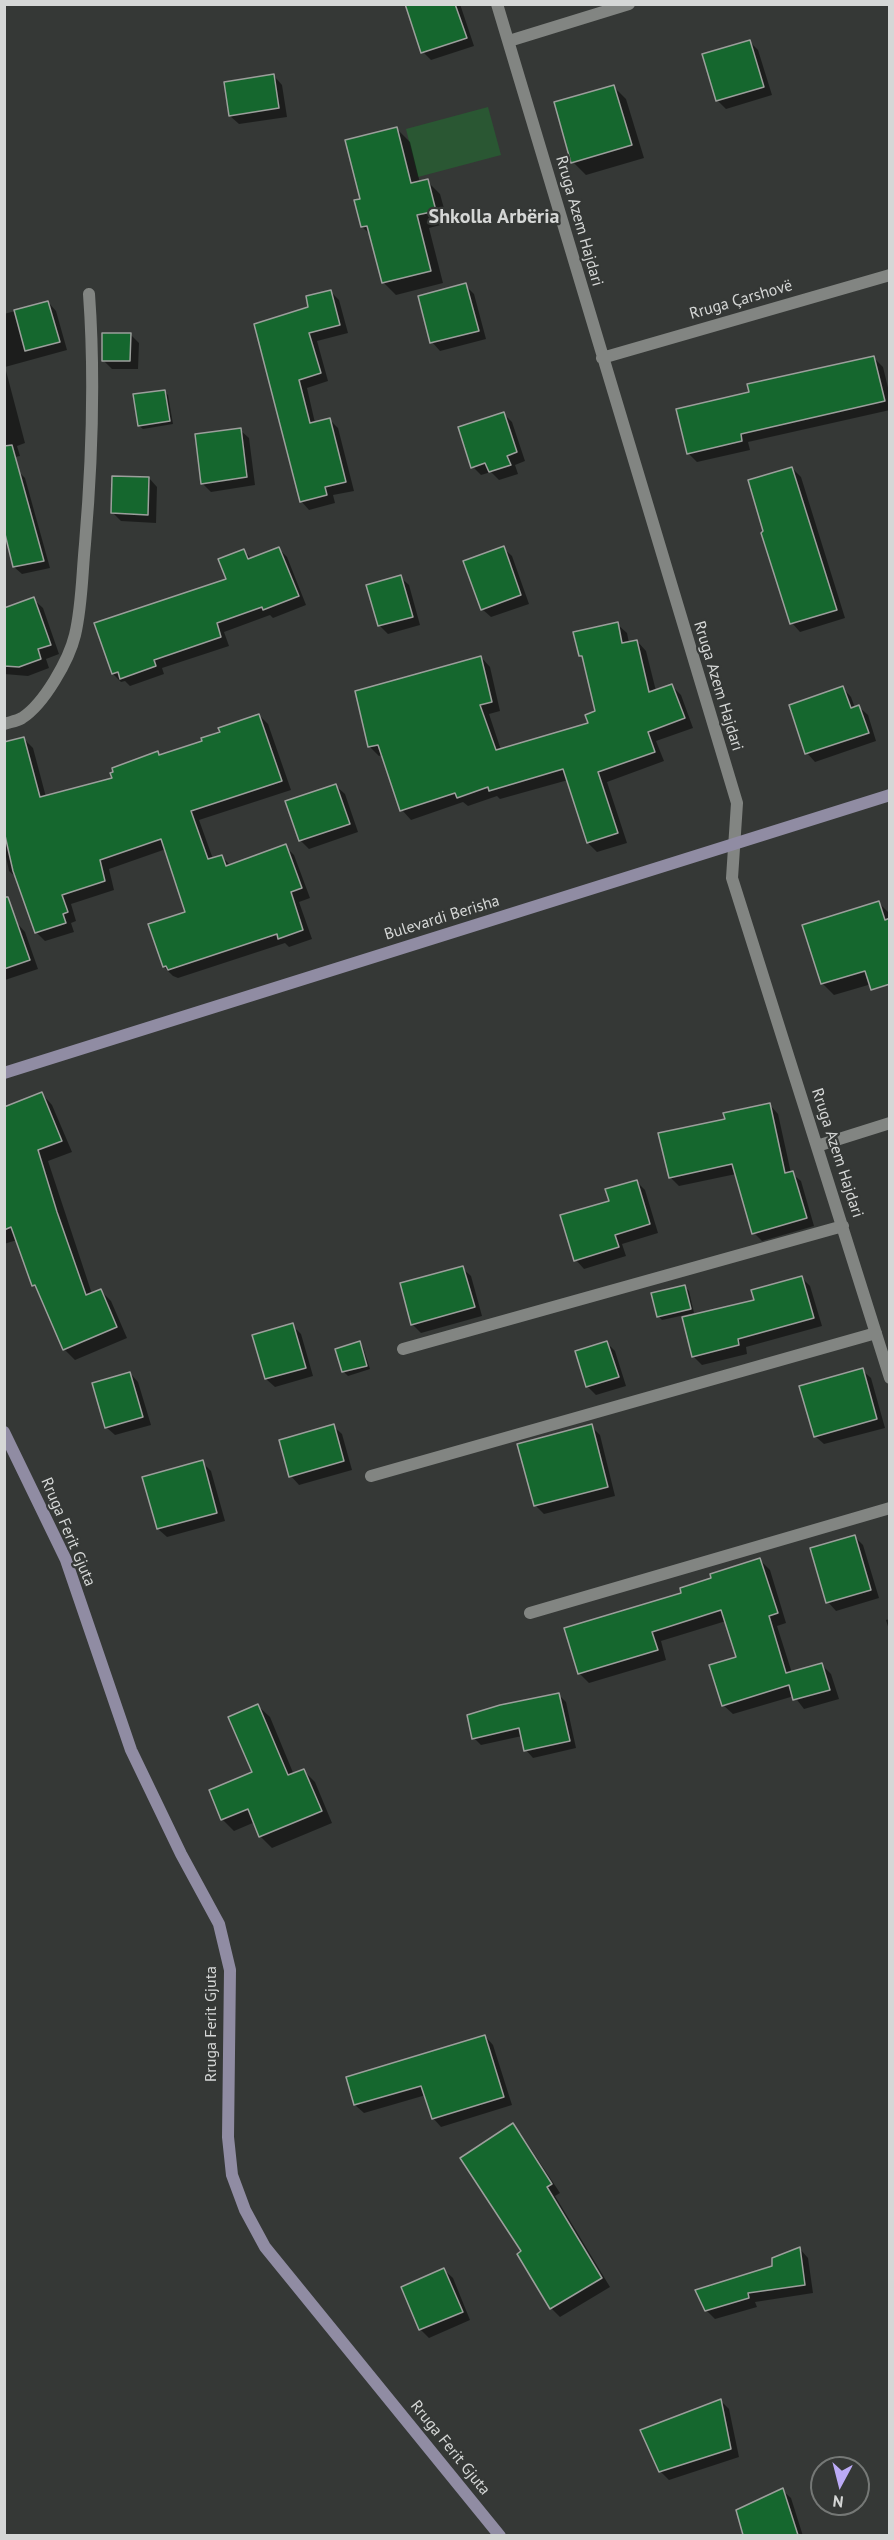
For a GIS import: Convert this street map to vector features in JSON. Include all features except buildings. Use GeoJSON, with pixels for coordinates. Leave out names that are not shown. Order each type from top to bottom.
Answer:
{"type":"FeatureCollection","features":[{"type":"Feature","properties":{"kind":"street","name":"Rruga Azem Hajdari"},"geometry":{"type":"LineString","coordinates":[[497,4],[736,803],[732,878],[876,1333],[885,1349],[890,1378]]}},
{"type":"Feature","properties":{"kind":"street"},"geometry":{"type":"LineString","coordinates":[[509,41],[629,4]]}},
{"type":"Feature","properties":{"kind":"street","name":"Rruga Çarshovë"},"geometry":{"type":"LineString","coordinates":[[602,358],[890,275]]}},
{"type":"Feature","properties":{"kind":"street"},"geometry":{"type":"LineString","coordinates":[[4,724],[22,718],[43,698],[60,671],[75,636],[81,597],[88,502],[92,333],[89,294]]}},
{"type":"Feature","properties":{"kind":"street","name":"Bulevardi Berisha"},"geometry":{"type":"LineString","coordinates":[[4,1073],[890,795]]}},
{"type":"Feature","properties":{"kind":"street"},"geometry":{"type":"LineString","coordinates":[[817,1146],[890,1123]]}},
{"type":"Feature","properties":{"kind":"street"},"geometry":{"type":"LineString","coordinates":[[404,1349],[843,1226]]}},
{"type":"Feature","properties":{"kind":"street"},"geometry":{"type":"LineString","coordinates":[[371,1476],[876,1333]]}},
{"type":"Feature","properties":{"kind":"street","name":"Rruga Ferit Gjuta"},"geometry":{"type":"LineString","coordinates":[[4,1431],[66,1560],[131,1750],[181,1854],[219,1924],[230,1970],[228,2137],[232,2175],[245,2210],[265,2247],[500,2535]]}},
{"type":"Feature","properties":{"kind":"street"},"geometry":{"type":"LineString","coordinates":[[530,1613],[890,1508]]}},
{"type":"Feature","properties":{"kind":"green space"},"geometry":{"type":"Polygon","coordinates":[[[488,107],[501,155],[418,177],[406,129],[488,107]]]}},
{"type":"Feature","properties":{"kind":"district","name":"Shkolla Arbëria"},"geometry":{"type":"Point","coordinates":[494,217]}}]}
